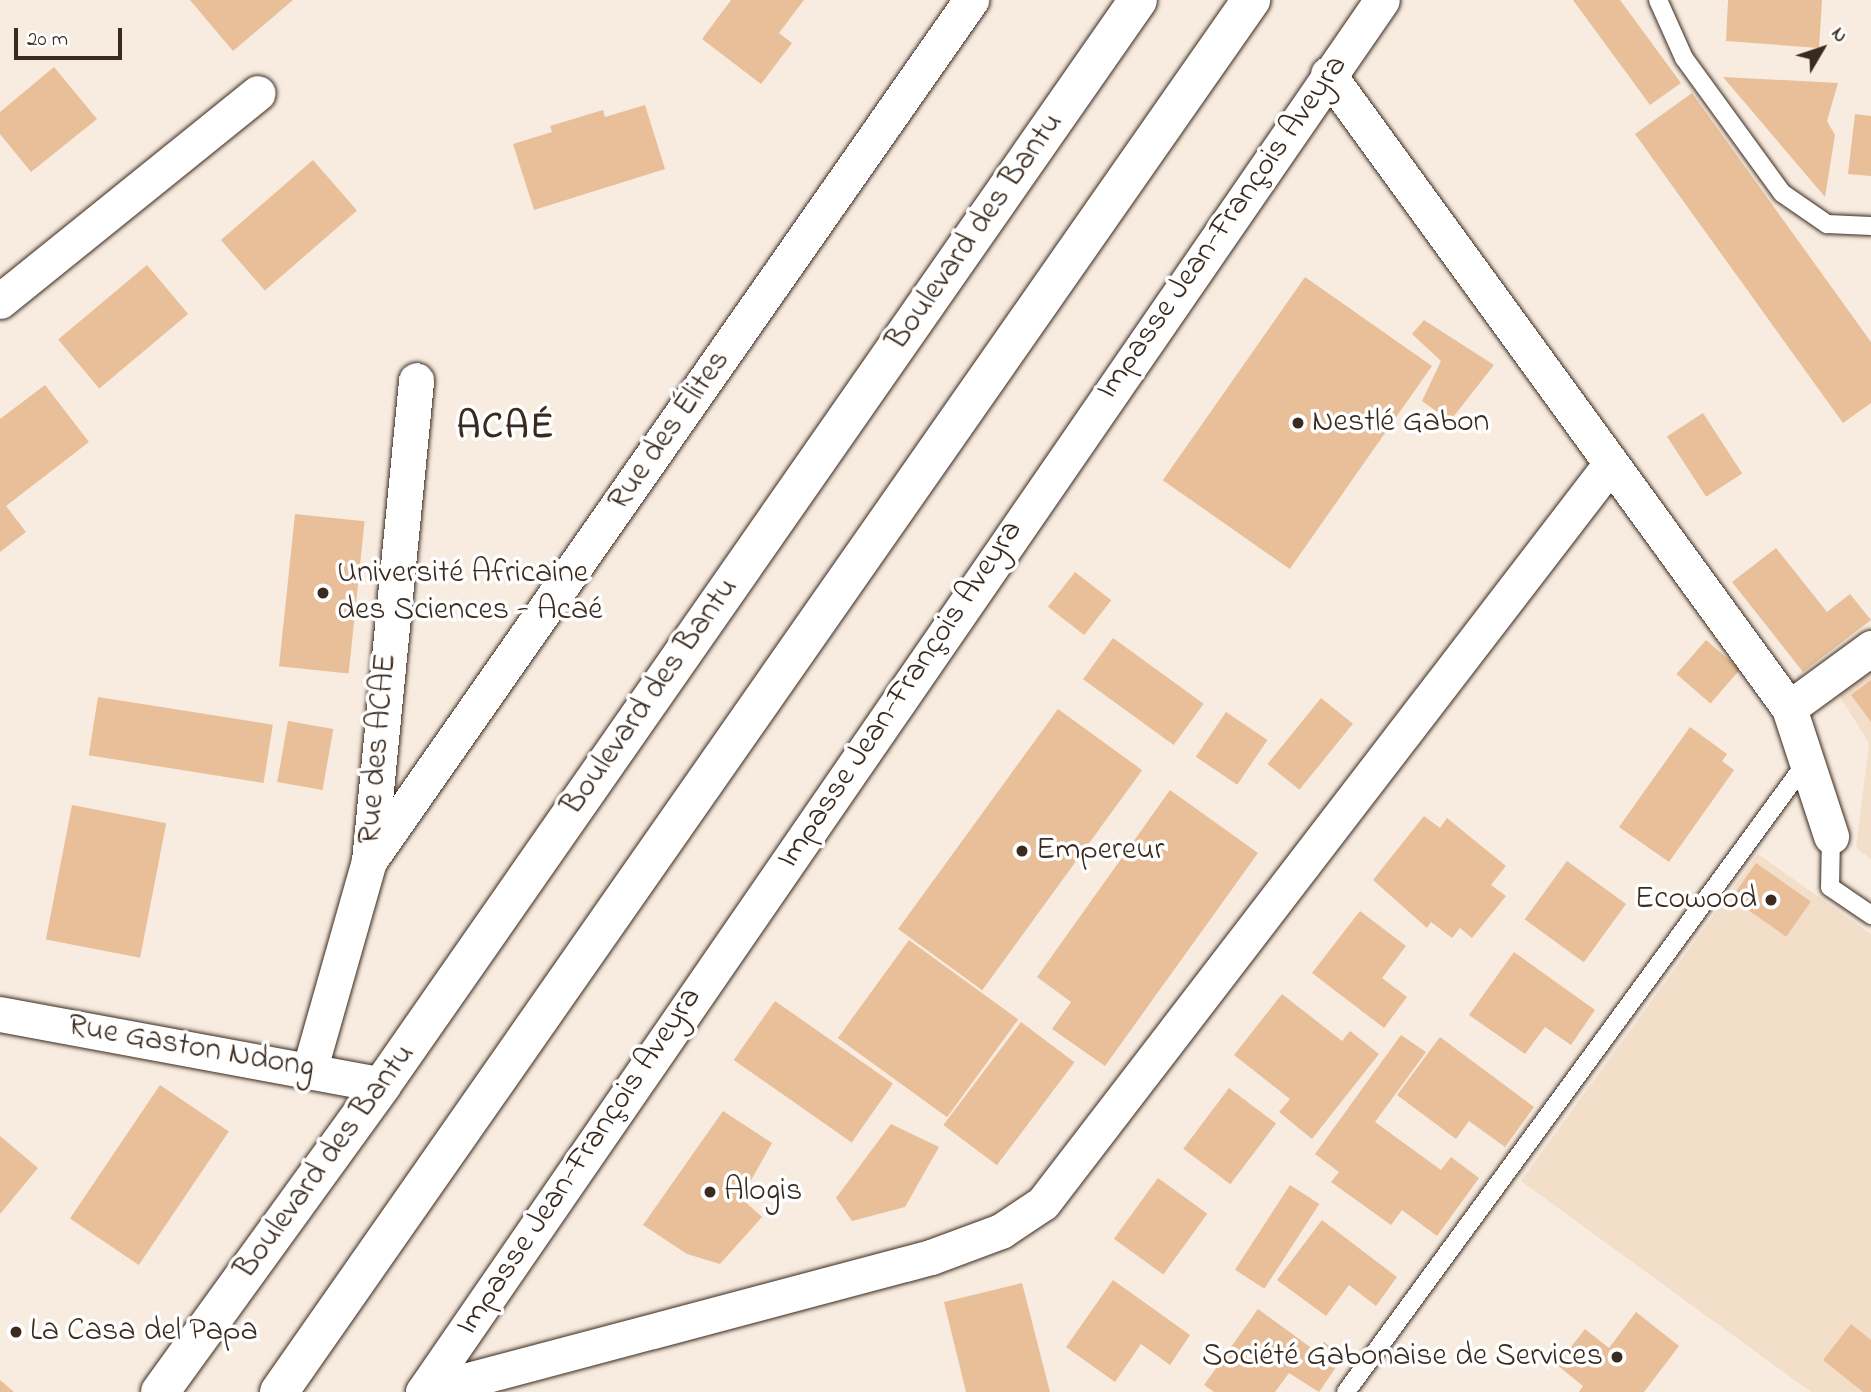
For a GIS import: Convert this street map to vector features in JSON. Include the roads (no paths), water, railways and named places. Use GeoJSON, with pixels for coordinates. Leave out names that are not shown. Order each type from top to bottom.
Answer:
{"type":"FeatureCollection","features":[{"type":"Feature","properties":{"kind":"highway","name":"Boulevard des Bantu"},"geometry":{"type":"LineString","coordinates":[[160,1392],[382,1084],[1138,0]]}},
{"type":"Feature","properties":{"kind":"highway"},"geometry":{"type":"LineString","coordinates":[[279,1392],[1251,0]]}},
{"type":"Feature","properties":{"kind":"street","name":"Rue des Élites"},"geometry":{"type":"LineString","coordinates":[[369,861],[971,0]]}},
{"type":"Feature","properties":{"kind":"street","name":"Impasse Jean-François Aveyra"},"geometry":{"type":"LineString","coordinates":[[423,1392],[1328,74],[1382,0]]}},
{"type":"Feature","properties":{"kind":"street"},"geometry":{"type":"LineString","coordinates":[[1328,74],[1609,466],[1788,708],[1808,760],[1831,836]]}},
{"type":"Feature","properties":{"kind":"street"},"geometry":{"type":"LineString","coordinates":[[0,301],[258,93]]}},
{"type":"Feature","properties":{"kind":"street","name":"Rue des ACAE"},"geometry":{"type":"LineString","coordinates":[[310,1068],[369,861],[416,380]]}},
{"type":"Feature","properties":{"kind":"street"},"geometry":{"type":"LineString","coordinates":[[423,1392],[932,1257],[1001,1231],[1043,1203],[1609,466]]}},
{"type":"Feature","properties":{"kind":"street"},"geometry":{"type":"LineString","coordinates":[[1788,708],[1871,648]]}},
{"type":"Feature","properties":{"kind":"street","name":"Rue Gaston Ndong"},"geometry":{"type":"LineString","coordinates":[[0,1014],[310,1068],[382,1084]]}},
{"type":"Feature","properties":{"kind":"lane"},"geometry":{"type":"LineString","coordinates":[[1658,0],[1684,58],[1782,193],[1827,224],[1871,226]]}},
{"type":"Feature","properties":{"kind":"lane"},"geometry":{"type":"LineString","coordinates":[[1346,1392],[1808,760]]}},
{"type":"Feature","properties":{"kind":"lane"},"geometry":{"type":"LineString","coordinates":[[1831,836],[1830,887],[1871,915]]}},
{"type":"Feature","properties":{"kind":"place","name":"Nestlé Gabon"},"geometry":{"type":"Point","coordinates":[1298,423]}},
{"type":"Feature","properties":{"kind":"place","name":"Université Africaine des Sciences - Acaé"},"geometry":{"type":"Point","coordinates":[323,593]}},
{"type":"Feature","properties":{"kind":"place","name":"Empereur"},"geometry":{"type":"Point","coordinates":[1022,851]}},
{"type":"Feature","properties":{"kind":"place","name":"Ecowood"},"geometry":{"type":"Point","coordinates":[1771,900]}},
{"type":"Feature","properties":{"kind":"place","name":"Alogis"},"geometry":{"type":"Point","coordinates":[710,1192]}},
{"type":"Feature","properties":{"kind":"place","name":"La Casa del Papa"},"geometry":{"type":"Point","coordinates":[16,1332]}},
{"type":"Feature","properties":{"kind":"place","name":"Société Gabonaise de Services"},"geometry":{"type":"Point","coordinates":[1617,1357]}},
{"type":"Feature","properties":{"kind":"district","name":"ACAÉ"},"geometry":{"type":"Point","coordinates":[506,429]}}]}
